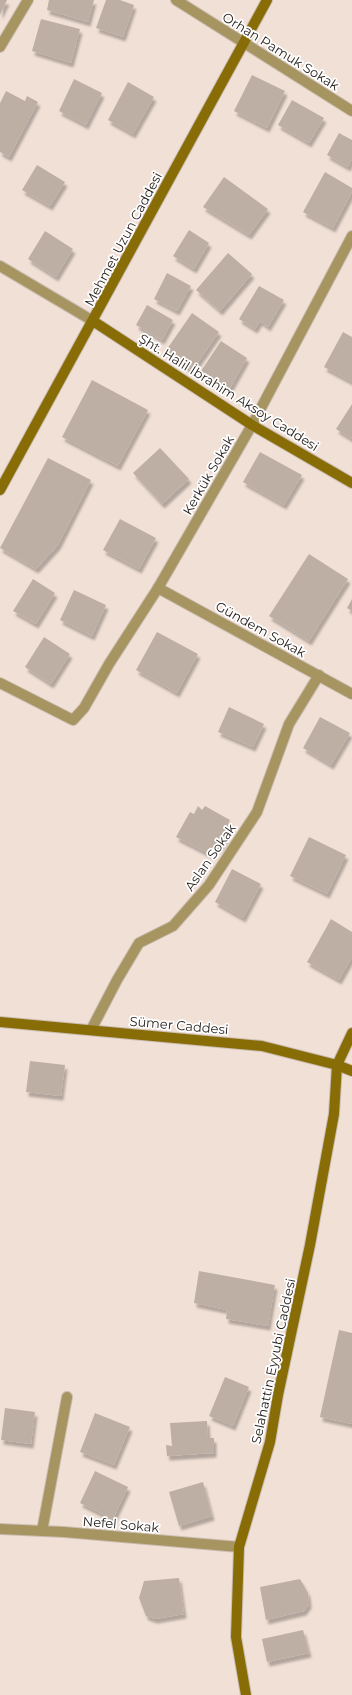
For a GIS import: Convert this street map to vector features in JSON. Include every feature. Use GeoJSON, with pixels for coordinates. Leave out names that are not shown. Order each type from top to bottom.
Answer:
{"type":"FeatureCollection","features":[{"type":"Feature","properties":{"kind":"street"},"geometry":{"type":"LineString","coordinates":[[0,47],[28,0]]}},
{"type":"Feature","properties":{"kind":"street","name":"Orhan Pamuk Sokak"},"geometry":{"type":"LineString","coordinates":[[176,0],[352,111]]}},
{"type":"Feature","properties":{"kind":"street","name":"Mehmet Uzun Caddesi"},"geometry":{"type":"LineString","coordinates":[[0,490],[268,0]]}},
{"type":"Feature","properties":{"kind":"street","name":"Kerkük Sokak"},"geometry":{"type":"LineString","coordinates":[[0,683],[73,720],[84,708],[109,664],[158,588],[252,425],[352,236]]}},
{"type":"Feature","properties":{"kind":"street"},"geometry":{"type":"LineString","coordinates":[[0,266],[93,321]]}},
{"type":"Feature","properties":{"kind":"street","name":"Şht. Halil İbrahim Aksoy Caddesi"},"geometry":{"type":"LineString","coordinates":[[93,321],[252,425],[352,483]]}},
{"type":"Feature","properties":{"kind":"street","name":"Gündem Sokak"},"geometry":{"type":"LineString","coordinates":[[158,588],[352,694]]}},
{"type":"Feature","properties":{"kind":"street","name":"Aslan Sokak"},"geometry":{"type":"LineString","coordinates":[[91,1030],[117,980],[139,943],[173,926],[209,885],[257,812],[289,724],[319,675]]}},
{"type":"Feature","properties":{"kind":"street","name":"Sümer Caddesi"},"geometry":{"type":"LineString","coordinates":[[0,1022],[262,1046],[337,1065],[352,1071]]}},
{"type":"Feature","properties":{"kind":"street","name":"Selahattin Eyyubi Caddesi"},"geometry":{"type":"LineString","coordinates":[[246,1695],[236,1637],[239,1547],[270,1442],[278,1395],[310,1246],[334,1114],[337,1065],[352,1033]]}},
{"type":"Feature","properties":{"kind":"street"},"geometry":{"type":"LineString","coordinates":[[42,1531],[67,1397]]}},
{"type":"Feature","properties":{"kind":"street","name":"Nefel Sokak"},"geometry":{"type":"LineString","coordinates":[[0,1529],[239,1547]]}},
{"type":"Feature","properties":{"kind":"building"},"geometry":{"type":"Polygon","coordinates":[[[0,0],[7,0],[0,15],[0,0]]]}},
{"type":"Feature","properties":{"kind":"building"},"geometry":{"type":"Polygon","coordinates":[[[49,0],[94,0],[88,22],[47,10],[49,0]]]}},
{"type":"Feature","properties":{"kind":"building"},"geometry":{"type":"Polygon","coordinates":[[[106,0],[120,0],[134,5],[123,37],[96,28],[106,0]]]}},
{"type":"Feature","properties":{"kind":"building"},"geometry":{"type":"Polygon","coordinates":[[[41,19],[80,29],[71,63],[32,51],[41,19]]]}},
{"type":"Feature","properties":{"kind":"building"},"geometry":{"type":"Polygon","coordinates":[[[252,75],[285,91],[267,128],[234,111],[252,75]]]}},
{"type":"Feature","properties":{"kind":"building"},"geometry":{"type":"Polygon","coordinates":[[[74,79],[102,93],[86,125],[59,111],[74,79]]]}},
{"type":"Feature","properties":{"kind":"building"},"geometry":{"type":"Polygon","coordinates":[[[128,82],[154,97],[133,134],[108,120],[128,82]]]}},
{"type":"Feature","properties":{"kind":"building"},"geometry":{"type":"Polygon","coordinates":[[[6,91],[25,101],[27,96],[38,102],[9,157],[0,152],[0,103],[6,91]]]}},
{"type":"Feature","properties":{"kind":"building"},"geometry":{"type":"Polygon","coordinates":[[[292,100],[324,118],[309,143],[278,125],[292,100]]]}},
{"type":"Feature","properties":{"kind":"building"},"geometry":{"type":"Polygon","coordinates":[[[339,133],[352,140],[352,159],[348,167],[327,155],[339,133]]]}},
{"type":"Feature","properties":{"kind":"building"},"geometry":{"type":"Polygon","coordinates":[[[37,165],[65,182],[50,206],[22,190],[37,165]]]}},
{"type":"Feature","properties":{"kind":"building"},"geometry":{"type":"Polygon","coordinates":[[[325,172],[352,188],[352,192],[333,228],[303,212],[325,172]]]}},
{"type":"Feature","properties":{"kind":"building"},"geometry":{"type":"Polygon","coordinates":[[[224,177],[268,209],[249,235],[203,207],[224,177]]]}},
{"type":"Feature","properties":{"kind":"building"},"geometry":{"type":"Polygon","coordinates":[[[189,230],[209,243],[194,269],[173,256],[189,230]]]}},
{"type":"Feature","properties":{"kind":"building"},"geometry":{"type":"Polygon","coordinates":[[[45,231],[73,249],[56,277],[28,259],[45,231]]]}},
{"type":"Feature","properties":{"kind":"building"},"geometry":{"type":"Polygon","coordinates":[[[228,253],[252,274],[220,311],[196,290],[228,253]]]}},
{"type":"Feature","properties":{"kind":"building"},"geometry":{"type":"Polygon","coordinates":[[[167,273],[191,286],[177,311],[154,299],[167,273]]]}},
{"type":"Feature","properties":{"kind":"building"},"geometry":{"type":"Polygon","coordinates":[[[259,286],[284,300],[268,327],[260,321],[255,329],[239,319],[259,286]]]}},
{"type":"Feature","properties":{"kind":"building"},"geometry":{"type":"Polygon","coordinates":[[[147,305],[173,320],[162,340],[136,325],[147,305]]]}},
{"type":"Feature","properties":{"kind":"building"},"geometry":{"type":"Polygon","coordinates":[[[192,313],[219,332],[192,371],[165,352],[192,313]]]}},
{"type":"Feature","properties":{"kind":"building"},"geometry":{"type":"Polygon","coordinates":[[[343,332],[352,337],[352,382],[324,367],[343,332]]]}},
{"type":"Feature","properties":{"kind":"building"},"geometry":{"type":"Polygon","coordinates":[[[221,341],[247,358],[229,390],[201,371],[221,341]]]}},
{"type":"Feature","properties":{"kind":"building"},"geometry":{"type":"Polygon","coordinates":[[[92,380],[148,410],[118,466],[62,437],[92,380]]]}},
{"type":"Feature","properties":{"kind":"building"},"geometry":{"type":"Polygon","coordinates":[[[352,404],[352,439],[336,429],[352,404]]]}},
{"type":"Feature","properties":{"kind":"building"},"geometry":{"type":"Polygon","coordinates":[[[160,448],[189,479],[162,504],[133,473],[160,448]]]}},
{"type":"Feature","properties":{"kind":"building"},"geometry":{"type":"Polygon","coordinates":[[[260,452],[302,475],[284,505],[243,482],[260,452]]]}},
{"type":"Feature","properties":{"kind":"building"},"geometry":{"type":"Polygon","coordinates":[[[48,458],[91,480],[58,545],[36,569],[0,548],[48,458]]]}},
{"type":"Feature","properties":{"kind":"building"},"geometry":{"type":"Polygon","coordinates":[[[120,519],[156,538],[139,569],[103,550],[120,519]]]}},
{"type":"Feature","properties":{"kind":"building"},"geometry":{"type":"Polygon","coordinates":[[[309,554],[348,579],[309,641],[269,616],[309,554]]]}},
{"type":"Feature","properties":{"kind":"building"},"geometry":{"type":"Polygon","coordinates":[[[33,579],[55,593],[36,624],[13,611],[33,579]]]}},
{"type":"Feature","properties":{"kind":"building"},"geometry":{"type":"Polygon","coordinates":[[[74,590],[106,605],[92,636],[60,620],[74,590]]]}},
{"type":"Feature","properties":{"kind":"building"},"geometry":{"type":"Polygon","coordinates":[[[352,599],[352,611],[347,608],[352,599]]]}},
{"type":"Feature","properties":{"kind":"building"},"geometry":{"type":"Polygon","coordinates":[[[157,632],[198,654],[177,693],[136,670],[157,632]]]}},
{"type":"Feature","properties":{"kind":"building"},"geometry":{"type":"Polygon","coordinates":[[[44,637],[70,654],[51,684],[25,667],[44,637]]]}},
{"type":"Feature","properties":{"kind":"building"},"geometry":{"type":"Polygon","coordinates":[[[229,707],[264,724],[253,747],[218,732],[229,707]]]}},
{"type":"Feature","properties":{"kind":"building"},"geometry":{"type":"Polygon","coordinates":[[[320,717],[350,733],[331,765],[303,748],[320,717]]]}},
{"type":"Feature","properties":{"kind":"building"},"geometry":{"type":"Polygon","coordinates":[[[198,806],[202,810],[205,806],[230,820],[224,832],[227,834],[223,843],[218,848],[215,847],[211,855],[176,837],[190,812],[194,814],[198,806]]]}},
{"type":"Feature","properties":{"kind":"building"},"geometry":{"type":"Polygon","coordinates":[[[309,837],[346,855],[327,894],[290,876],[309,837]]]}},
{"type":"Feature","properties":{"kind":"building"},"geometry":{"type":"Polygon","coordinates":[[[232,869],[261,884],[243,918],[215,902],[232,869]]]}},
{"type":"Feature","properties":{"kind":"building"},"geometry":{"type":"Polygon","coordinates":[[[331,919],[352,932],[352,957],[339,980],[307,962],[331,919]]]}},
{"type":"Feature","properties":{"kind":"building"},"geometry":{"type":"Polygon","coordinates":[[[30,1061],[65,1065],[61,1096],[26,1092],[30,1061]]]}},
{"type":"Feature","properties":{"kind":"building"},"geometry":{"type":"Polygon","coordinates":[[[199,1271],[275,1285],[268,1326],[226,1319],[227,1310],[194,1303],[199,1271]]]}},
{"type":"Feature","properties":{"kind":"building"},"geometry":{"type":"Polygon","coordinates":[[[339,1330],[352,1333],[352,1424],[320,1417],[339,1330]]]}},
{"type":"Feature","properties":{"kind":"building"},"geometry":{"type":"Polygon","coordinates":[[[225,1377],[249,1387],[233,1426],[209,1416],[225,1377]]]}},
{"type":"Feature","properties":{"kind":"building"},"geometry":{"type":"Polygon","coordinates":[[[5,1408],[35,1412],[31,1444],[1,1440],[5,1408]]]}},
{"type":"Feature","properties":{"kind":"building"},"geometry":{"type":"Polygon","coordinates":[[[95,1413],[130,1427],[114,1465],[80,1452],[95,1413]]]}},
{"type":"Feature","properties":{"kind":"building"},"geometry":{"type":"Polygon","coordinates":[[[207,1421],[208,1438],[214,1438],[214,1453],[167,1456],[166,1445],[172,1446],[170,1423],[207,1421]]]}},
{"type":"Feature","properties":{"kind":"building"},"geometry":{"type":"Polygon","coordinates":[[[95,1471],[128,1487],[113,1519],[80,1503],[95,1471]]]}},
{"type":"Feature","properties":{"kind":"building"},"geometry":{"type":"Polygon","coordinates":[[[203,1482],[212,1516],[179,1526],[169,1492],[203,1482]]]}},
{"type":"Feature","properties":{"kind":"building"},"geometry":{"type":"Polygon","coordinates":[[[179,1578],[184,1614],[155,1619],[146,1616],[139,1598],[144,1581],[179,1578]]]}},
{"type":"Feature","properties":{"kind":"building"},"geometry":{"type":"Polygon","coordinates":[[[300,1579],[308,1593],[309,1604],[304,1611],[266,1620],[260,1587],[300,1579]]]}},
{"type":"Feature","properties":{"kind":"building"},"geometry":{"type":"Polygon","coordinates":[[[303,1630],[309,1653],[267,1662],[262,1639],[303,1630]]]}}]}
